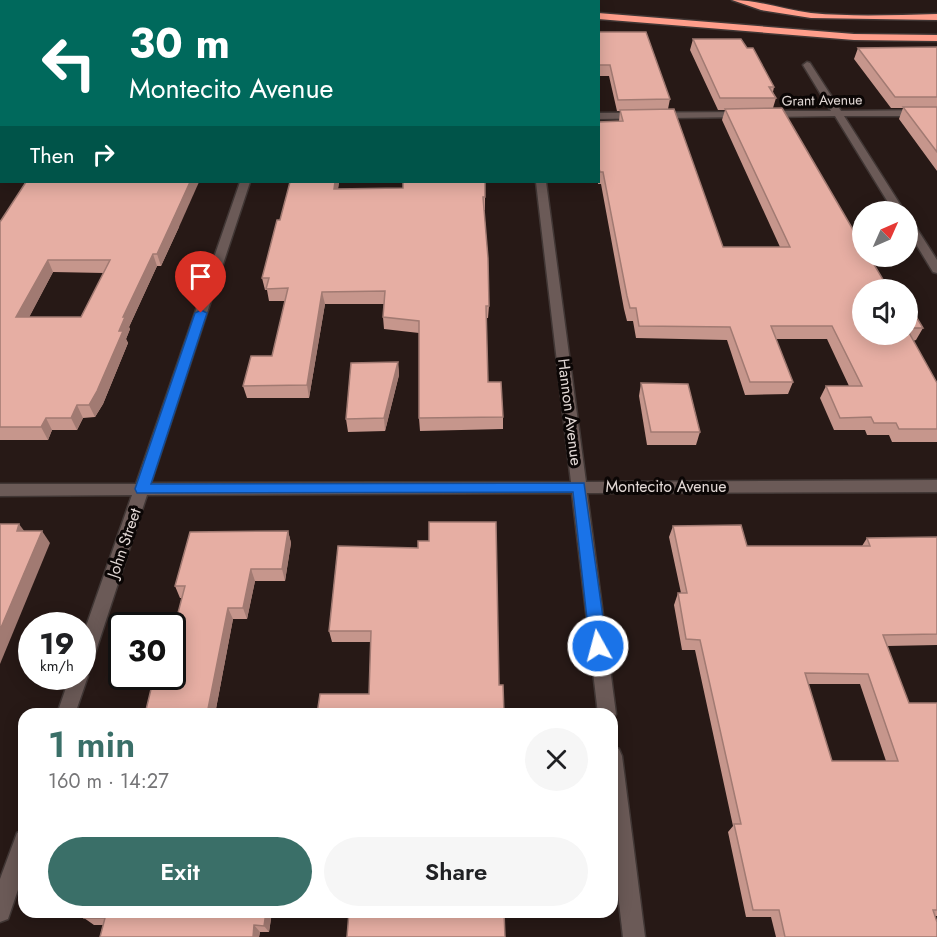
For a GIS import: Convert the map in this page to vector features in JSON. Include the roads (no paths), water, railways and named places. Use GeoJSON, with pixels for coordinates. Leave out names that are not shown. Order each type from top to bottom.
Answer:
{"type":"FeatureCollection","features":[{"type":"Feature","properties":{"kind":"highway"},"geometry":{"type":"LineString","coordinates":[[736,0],[778,11],[825,16],[937,17]]}},
{"type":"Feature","properties":{"kind":"highway"},"geometry":{"type":"LineString","coordinates":[[892,17],[933,6]]}},
{"type":"Feature","properties":{"kind":"highway"},"geometry":{"type":"LineString","coordinates":[[600,16],[854,37],[937,38]]}},
{"type":"Feature","properties":{"kind":"street"},"geometry":{"type":"LineString","coordinates":[[807,65],[893,201]]}},
{"type":"Feature","properties":{"kind":"street","name":"Grant Avenue"},"geometry":{"type":"LineString","coordinates":[[760,114],[937,113]]}},
{"type":"Feature","properties":{"kind":"street"},"geometry":{"type":"LineString","coordinates":[[600,116],[748,114]]}},
{"type":"Feature","properties":{"kind":"street","name":"John Street"},"geometry":{"type":"LineString","coordinates":[[96,625],[245,183]]}},
{"type":"Feature","properties":{"kind":"street","name":"Hannon Avenue"},"geometry":{"type":"LineString","coordinates":[[541,183],[606,708]]}},
{"type":"Feature","properties":{"kind":"street"},"geometry":{"type":"LineString","coordinates":[[918,239],[937,269]]}},
{"type":"Feature","properties":{"kind":"street","name":"Montecito Avenue"},"geometry":{"type":"LineString","coordinates":[[0,490],[937,486]]}},
{"type":"Feature","properties":{"kind":"street"},"geometry":{"type":"LineString","coordinates":[[68,708],[74,690]]}},
{"type":"Feature","properties":{"kind":"street"},"geometry":{"type":"LineString","coordinates":[[618,805],[634,937]]}},
{"type":"Feature","properties":{"kind":"street"},"geometry":{"type":"LineString","coordinates":[[0,911],[18,858]]}}]}
